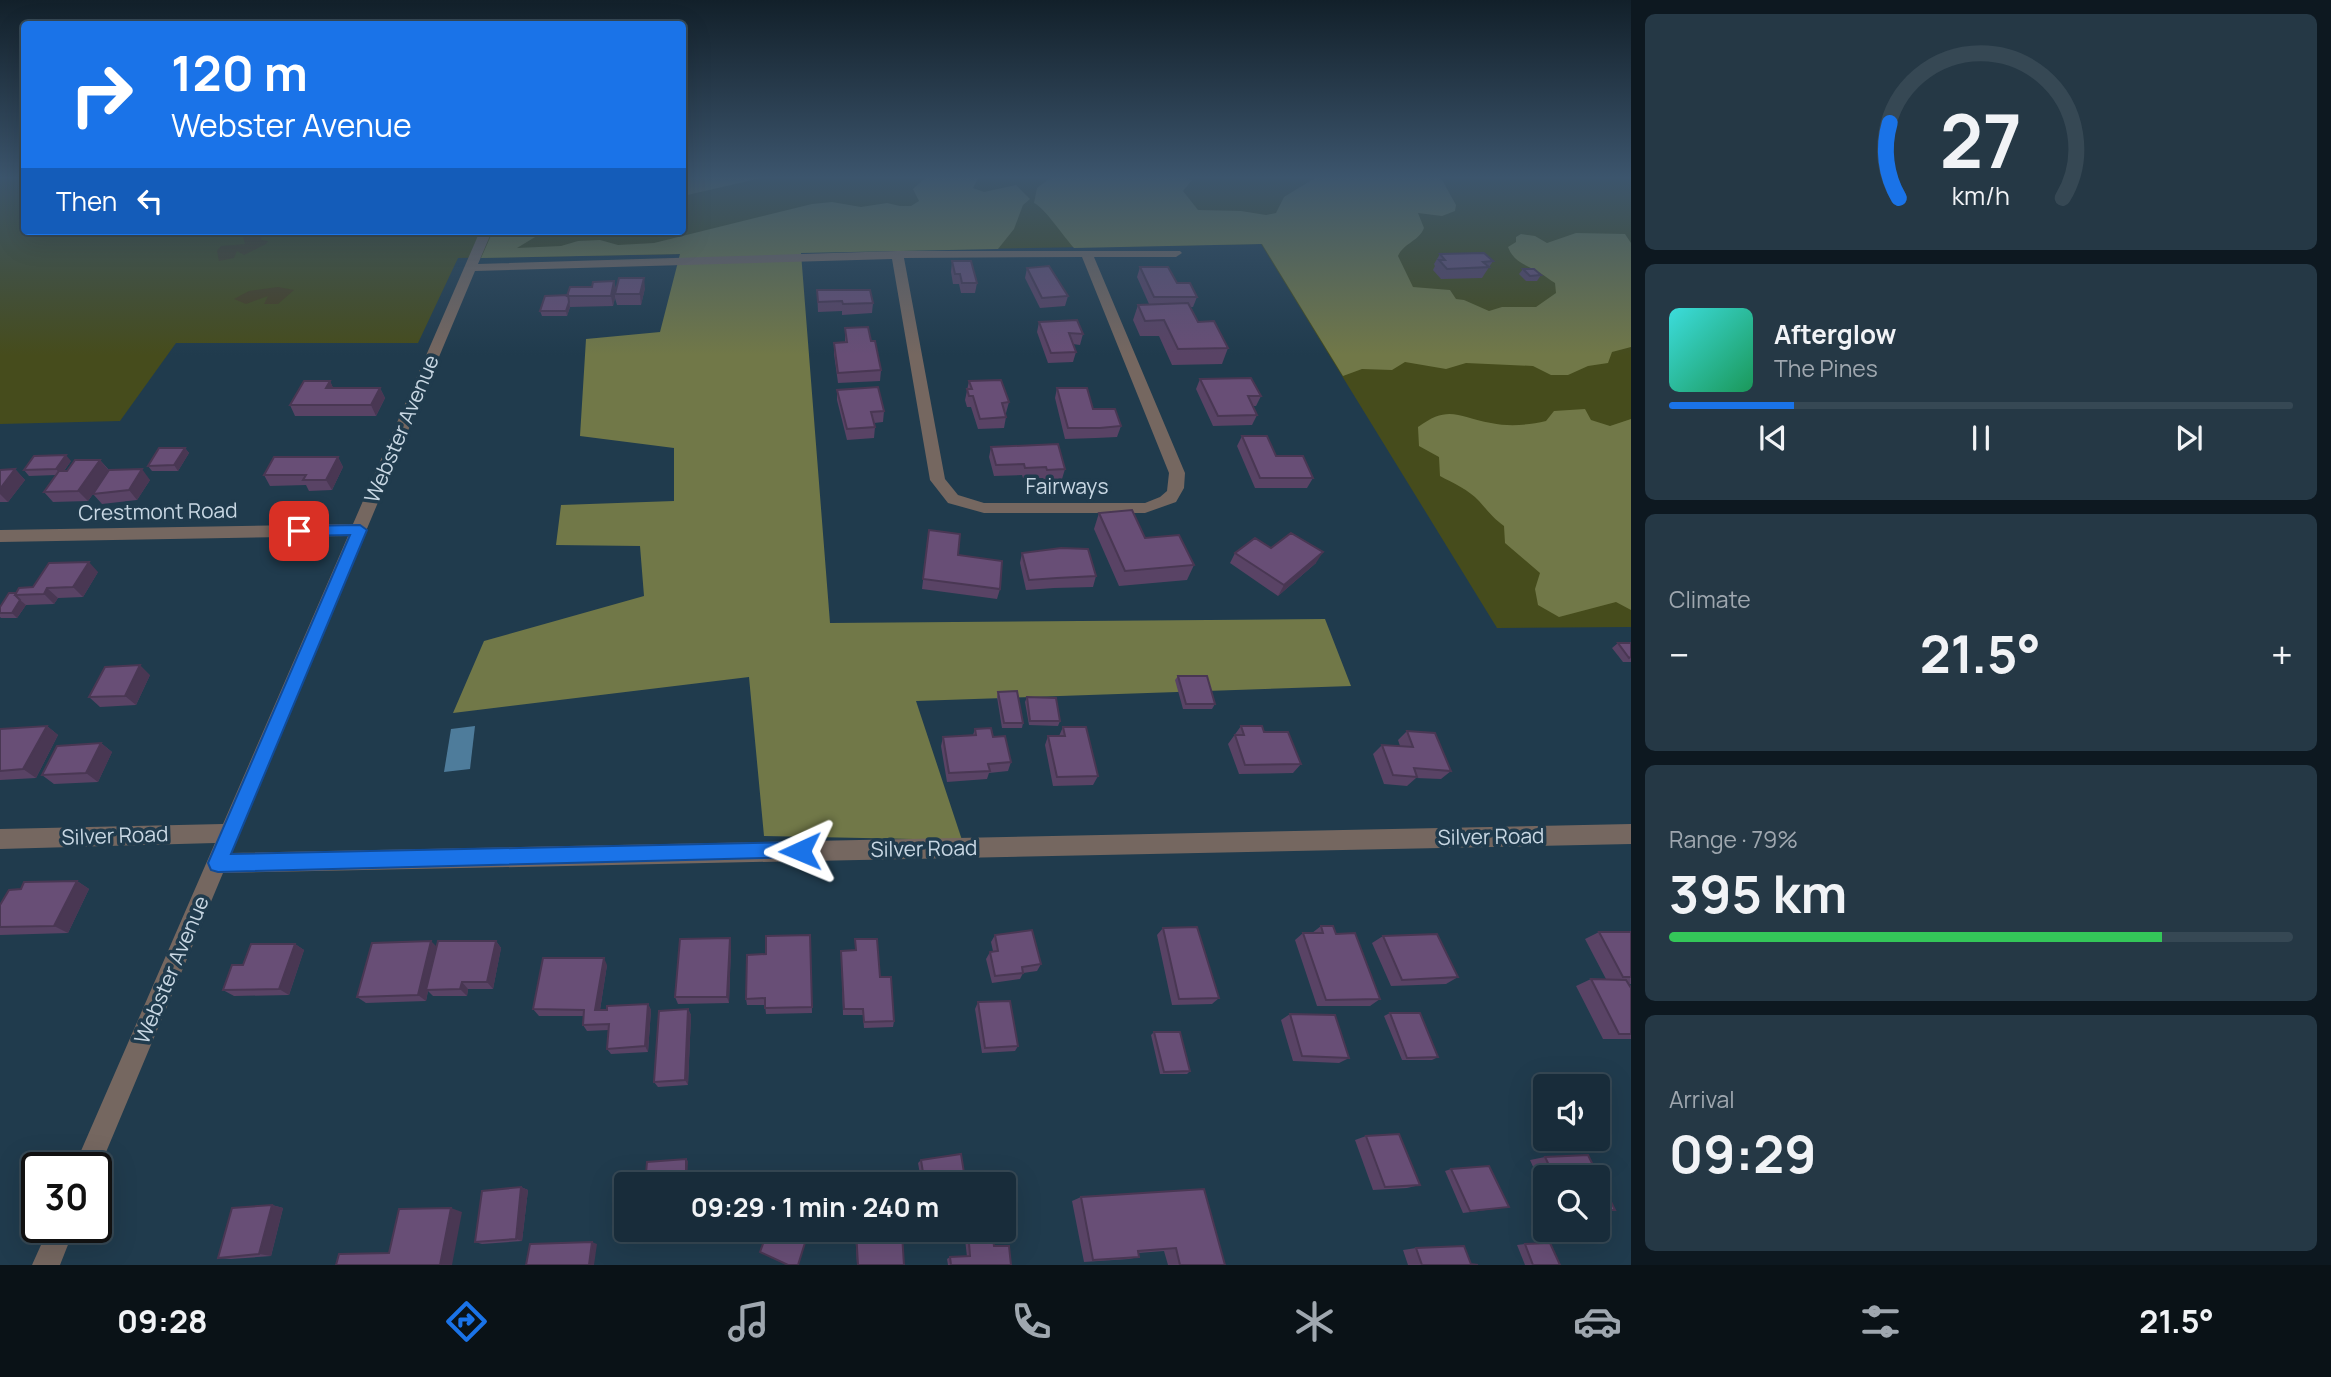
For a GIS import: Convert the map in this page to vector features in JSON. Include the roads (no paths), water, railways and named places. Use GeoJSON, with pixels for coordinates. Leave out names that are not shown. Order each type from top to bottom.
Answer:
{"type":"FeatureCollection","features":[{"type":"Feature","properties":{"kind":"street","name":"Webster Avenue"},"geometry":{"type":"LineString","coordinates":[[93,1152],[484,237]]}},
{"type":"Feature","properties":{"kind":"street"},"geometry":{"type":"LineString","coordinates":[[471,268],[897,255],[1176,253]]}},
{"type":"Feature","properties":{"kind":"street","name":"Fairways"},"geometry":{"type":"LineString","coordinates":[[897,255],[938,480],[943,490],[953,499],[984,508],[1145,508],[1164,503],[1174,497],[1178,486],[1177,473],[1087,255]]}},
{"type":"Feature","properties":{"kind":"street","name":"Crestmont Road"},"geometry":{"type":"LineString","coordinates":[[0,536],[360,530]]}},
{"type":"Feature","properties":{"kind":"street","name":"Silver Road"},"geometry":{"type":"LineString","coordinates":[[0,839],[231,833]]}},
{"type":"Feature","properties":{"kind":"street","name":"Silver Road"},"geometry":{"type":"LineString","coordinates":[[218,863],[1631,834]]}},
{"type":"Feature","properties":{"kind":"street"},"geometry":{"type":"LineString","coordinates":[[46,1265],[55,1243]]}},
{"type":"Feature","properties":{"kind":"water"},"geometry":{"type":"Polygon","coordinates":[[[475,726],[470,769],[444,772],[451,729],[475,726]]]}}]}
